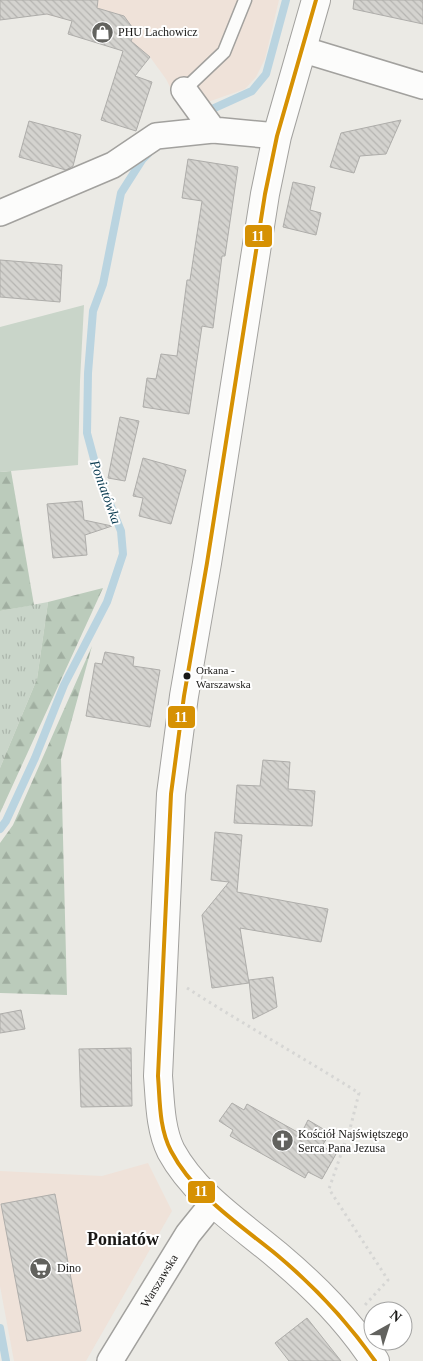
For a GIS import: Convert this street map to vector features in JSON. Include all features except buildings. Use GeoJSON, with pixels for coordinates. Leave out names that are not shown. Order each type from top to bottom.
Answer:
{"type":"FeatureCollection","features":[{"type":"Feature","properties":{"kind":"street"},"geometry":{"type":"LineString","coordinates":[[316,0],[277,136],[265,194],[204,582],[184,696],[171,794],[158,1076],[161,1111],[171,1150],[190,1180],[213,1204],[278,1256],[319,1292],[358,1335],[374,1361]]}},
{"type":"Feature","properties":{"kind":"street"},"geometry":{"type":"LineString","coordinates":[[301,49],[423,86]]}},
{"type":"Feature","properties":{"kind":"street"},"geometry":{"type":"LineString","coordinates":[[184,90],[213,130]]}},
{"type":"Feature","properties":{"kind":"street"},"geometry":{"type":"LineString","coordinates":[[0,213],[113,165],[156,136],[213,130],[277,136]]}},
{"type":"Feature","properties":{"kind":"street","name":"Warszawska"},"geometry":{"type":"LineString","coordinates":[[110,1361],[188,1234],[213,1204]]}},
{"type":"Feature","properties":{"kind":"lane"},"geometry":{"type":"LineString","coordinates":[[184,90],[224,52],[245,0]]}},
{"type":"Feature","properties":{"kind":"path"},"geometry":{"type":"LineString","coordinates":[[184,986],[231,1016],[308,1060],[358,1093],[351,1125],[329,1188],[388,1280],[369,1301]]}},
{"type":"Feature","properties":{"kind":"shaded area"},"geometry":{"type":"Polygon","coordinates":[[[0,0],[279,0],[265,59],[256,77],[245,89],[182,111],[166,79],[150,57],[68,34],[72,21],[25,9],[0,0]]]}},
{"type":"Feature","properties":{"kind":"shaded area"},"geometry":{"type":"Polygon","coordinates":[[[148,1163],[172,1211],[86,1361],[14,1361],[0,1286],[0,1171],[102,1176],[148,1163]]]}},
{"type":"Feature","properties":{"kind":"green space"},"geometry":{"type":"Polygon","coordinates":[[[84,305],[78,465],[0,472],[0,327],[84,305]]]}},
{"type":"Feature","properties":{"kind":"green space"},"geometry":{"type":"Polygon","coordinates":[[[11,471],[34,605],[0,611],[0,472],[11,471]]]}},
{"type":"Feature","properties":{"kind":"green space"},"geometry":{"type":"Polygon","coordinates":[[[103,588],[0,813],[0,768],[37,679],[48,602],[103,588]]]}},
{"type":"Feature","properties":{"kind":"green space"},"geometry":{"type":"Polygon","coordinates":[[[48,602],[37,679],[0,768],[0,611],[48,602]]]}},
{"type":"Feature","properties":{"kind":"green space"},"geometry":{"type":"Polygon","coordinates":[[[92,646],[61,759],[67,995],[0,993],[0,843],[13,825],[92,646]]]}},
{"type":"Feature","properties":{"kind":"waterway","name":"Poniatówka"},"geometry":{"type":"LineString","coordinates":[[210,110],[252,91],[266,74],[286,0]]}},
{"type":"Feature","properties":{"kind":"waterway","name":"Poniatówka"},"geometry":{"type":"LineString","coordinates":[[0,829],[6,821],[35,758],[64,685],[107,602],[123,554],[121,531],[98,474],[87,433],[88,373],[93,311],[103,284],[121,193],[142,160],[148,154]]}},
{"type":"Feature","properties":{"kind":"waterway","name":"Poniatówka"},"geometry":{"type":"LineString","coordinates":[[0,1328],[6,1361]]}},
{"type":"Feature","properties":{"kind":"transit line","name":"11"},"geometry":{"type":"LineString","coordinates":[[316,0],[277,136],[265,194],[207,563],[184,696],[171,794],[158,1076],[164,1133],[171,1151],[181,1167],[218,1208],[304,1279],[341,1318],[375,1361]]}},
{"type":"Feature","properties":{"kind":"place","name":"PHU Lachowicz"},"geometry":{"type":"Point","coordinates":[102,32]}},
{"type":"Feature","properties":{"kind":"place","name":"Orkana - Warszawska"},"geometry":{"type":"Point","coordinates":[187,676]}},
{"type":"Feature","properties":{"kind":"place","name":"Kościół Najświętszego Serca Pana Jezusa"},"geometry":{"type":"Point","coordinates":[282,1141]}},
{"type":"Feature","properties":{"kind":"place","name":"Dino"},"geometry":{"type":"Point","coordinates":[41,1268]}},
{"type":"Feature","properties":{"kind":"district","name":"Poniatów"},"geometry":{"type":"Point","coordinates":[123,1239]}}]}
